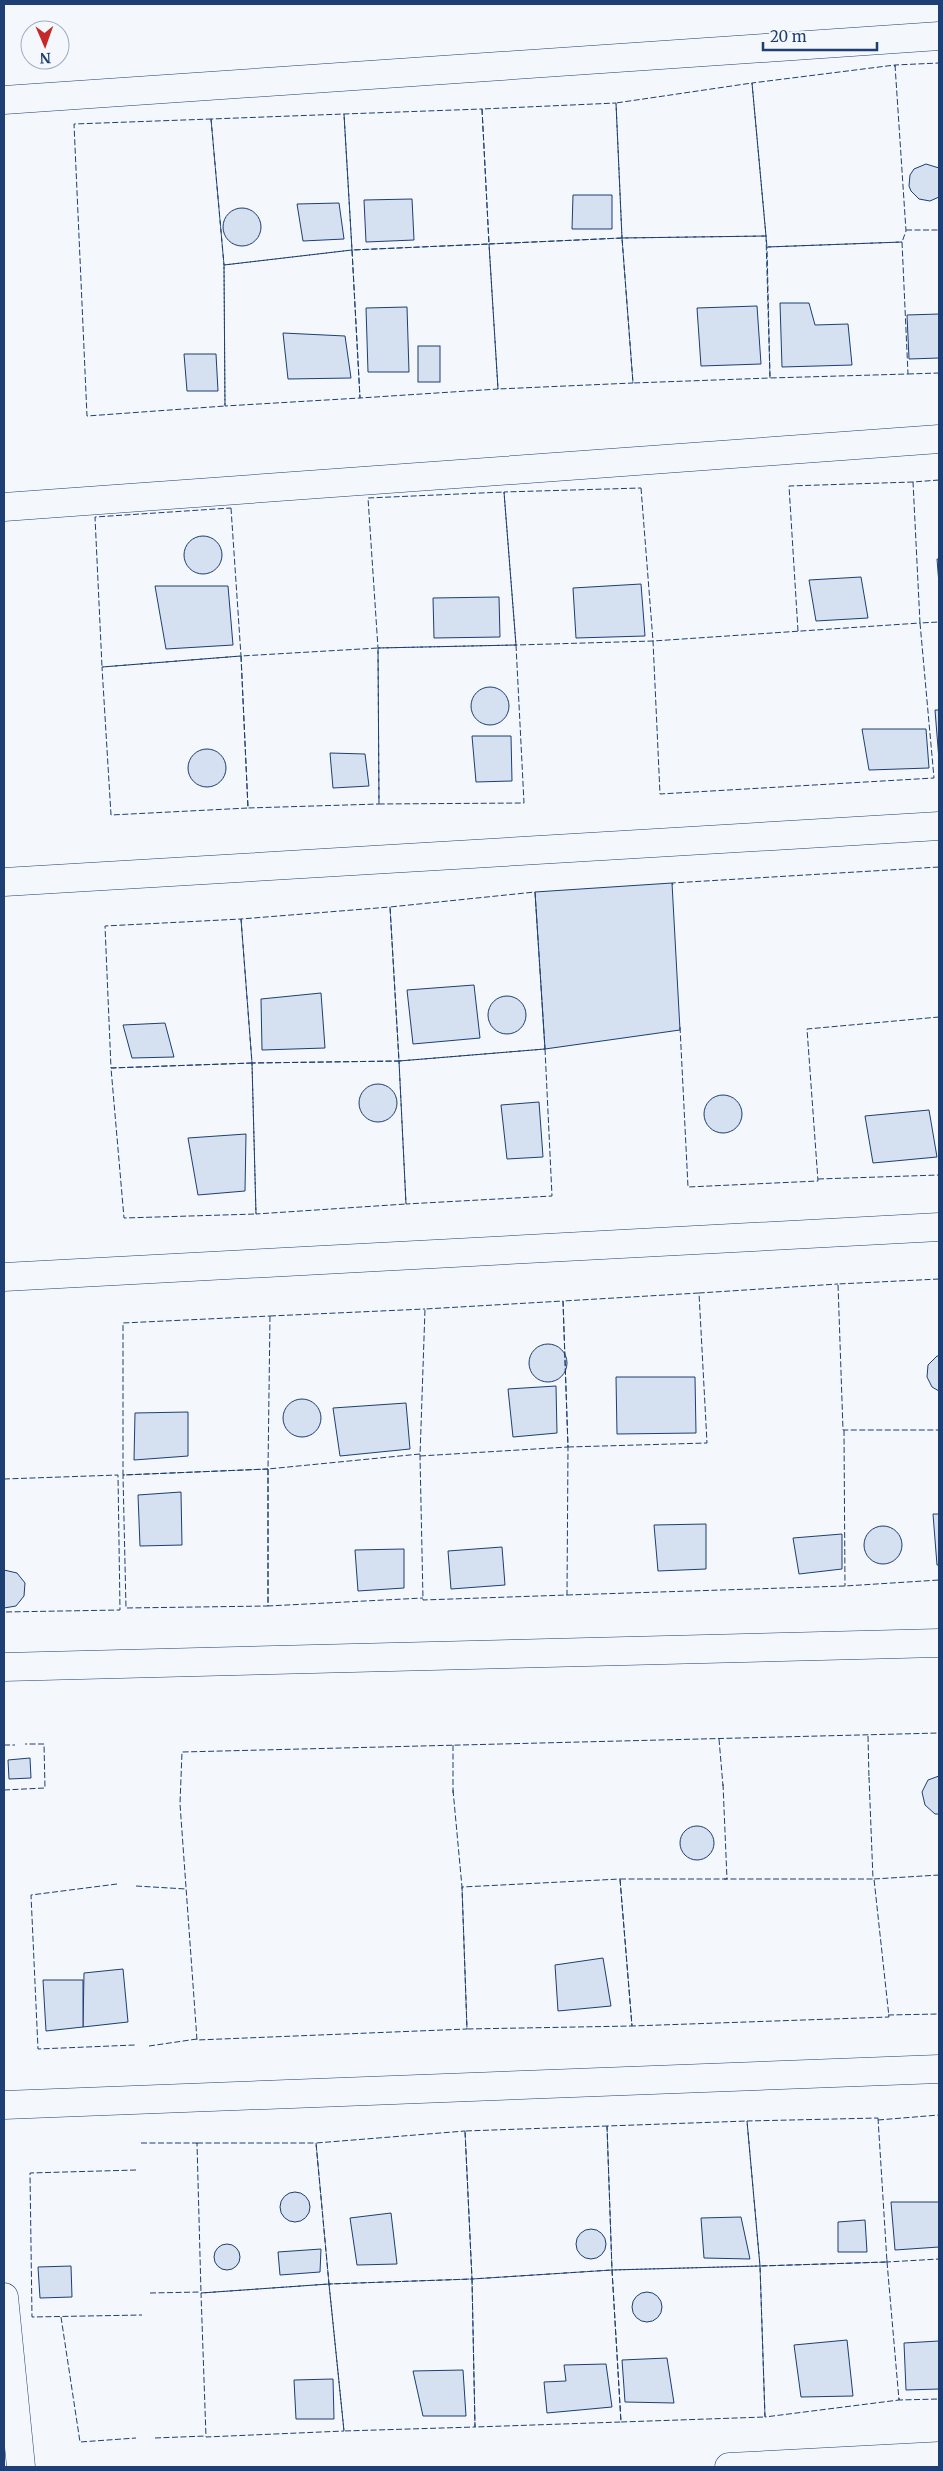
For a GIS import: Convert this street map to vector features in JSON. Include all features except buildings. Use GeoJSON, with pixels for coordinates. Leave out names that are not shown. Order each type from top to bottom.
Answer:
{"type":"FeatureCollection","features":[{"type":"Feature","properties":{"kind":"street"},"geometry":{"type":"LineString","coordinates":[[4,100],[939,36]]}},
{"type":"Feature","properties":{"kind":"street"},"geometry":{"type":"LineString","coordinates":[[4,507],[939,439]]}},
{"type":"Feature","properties":{"kind":"street"},"geometry":{"type":"LineString","coordinates":[[4,882],[939,826]]}},
{"type":"Feature","properties":{"kind":"street"},"geometry":{"type":"LineString","coordinates":[[4,1277],[939,1227]]}},
{"type":"Feature","properties":{"kind":"street"},"geometry":{"type":"LineString","coordinates":[[4,1667],[939,1643]]}},
{"type":"Feature","properties":{"kind":"street"},"geometry":{"type":"LineString","coordinates":[[4,2105],[939,2069]]}},
{"type":"Feature","properties":{"kind":"street"},"geometry":{"type":"LineString","coordinates":[[4,2297],[21,2467]]}},
{"type":"Feature","properties":{"kind":"street"},"geometry":{"type":"LineString","coordinates":[[729,2467],[939,2456]]}},
{"type":"Feature","properties":{"kind":"fence"},"geometry":{"type":"LineString","coordinates":[[895,67],[895,65],[939,63]]}},
{"type":"Feature","properties":{"kind":"fence"},"geometry":{"type":"LineString","coordinates":[[895,65],[906,231],[902,242],[767,247],[752,83],[895,65]]}},
{"type":"Feature","properties":{"kind":"fence"},"geometry":{"type":"LineString","coordinates":[[622,238],[616,103],[482,109],[489,244],[622,238],[766,236],[752,83],[616,103],[622,238]]}},
{"type":"Feature","properties":{"kind":"fence"},"geometry":{"type":"LineString","coordinates":[[482,109],[489,244],[352,250],[344,114],[482,109]]}},
{"type":"Feature","properties":{"kind":"fence"},"geometry":{"type":"LineString","coordinates":[[344,114],[352,250],[224,265],[211,119],[344,114]]}},
{"type":"Feature","properties":{"kind":"fence"},"geometry":{"type":"LineString","coordinates":[[211,119],[224,265],[225,406],[87,416],[74,124],[211,119]]}},
{"type":"Feature","properties":{"kind":"fence"},"geometry":{"type":"LineString","coordinates":[[906,230],[939,230]]}},
{"type":"Feature","properties":{"kind":"fence"},"geometry":{"type":"LineString","coordinates":[[766,236],[770,378],[633,383],[622,238],[766,236]]}},
{"type":"Feature","properties":{"kind":"fence"},"geometry":{"type":"LineString","coordinates":[[622,238],[633,383],[498,389],[489,244],[622,238]]}},
{"type":"Feature","properties":{"kind":"fence"},"geometry":{"type":"LineString","coordinates":[[902,242],[908,374],[770,378],[767,247],[902,242]]}},
{"type":"Feature","properties":{"kind":"fence"},"geometry":{"type":"LineString","coordinates":[[489,244],[498,389],[360,398],[352,250],[489,244]]}},
{"type":"Feature","properties":{"kind":"fence"},"geometry":{"type":"LineString","coordinates":[[352,250],[360,398],[225,406],[224,265],[352,250]]}},
{"type":"Feature","properties":{"kind":"fence"},"geometry":{"type":"LineString","coordinates":[[908,374],[939,373]]}},
{"type":"Feature","properties":{"kind":"fence"},"geometry":{"type":"LineString","coordinates":[[939,480],[913,482],[920,623],[939,622]]}},
{"type":"Feature","properties":{"kind":"fence"},"geometry":{"type":"LineString","coordinates":[[798,631],[789,486],[913,482]]}},
{"type":"Feature","properties":{"kind":"fence"},"geometry":{"type":"LineString","coordinates":[[641,488],[653,641],[516,645],[504,492],[641,488]]}},
{"type":"Feature","properties":{"kind":"fence"},"geometry":{"type":"LineString","coordinates":[[504,492],[516,645],[378,648],[368,498],[504,492]]}},
{"type":"Feature","properties":{"kind":"fence"},"geometry":{"type":"LineString","coordinates":[[231,508],[241,656],[102,667],[95,517],[231,508]]}},
{"type":"Feature","properties":{"kind":"fence"},"geometry":{"type":"LineString","coordinates":[[920,623],[934,778],[660,794],[653,641],[920,623]]}},
{"type":"Feature","properties":{"kind":"fence"},"geometry":{"type":"LineString","coordinates":[[516,645],[524,803],[379,804],[378,648],[516,645]]}},
{"type":"Feature","properties":{"kind":"fence"},"geometry":{"type":"LineString","coordinates":[[378,648],[379,804],[248,808],[241,656],[378,648]]}},
{"type":"Feature","properties":{"kind":"fence"},"geometry":{"type":"LineString","coordinates":[[241,656],[248,808],[111,815],[102,667],[241,656]]}},
{"type":"Feature","properties":{"kind":"fence"},"geometry":{"type":"LineString","coordinates":[[673,885],[672,883],[939,867]]}},
{"type":"Feature","properties":{"kind":"fence"},"geometry":{"type":"LineString","coordinates":[[535,892],[545,1049],[399,1061],[390,907],[535,892]]}},
{"type":"Feature","properties":{"kind":"fence"},"geometry":{"type":"LineString","coordinates":[[390,907],[399,1061],[252,1063],[241,919],[390,907]]}},
{"type":"Feature","properties":{"kind":"fence"},"geometry":{"type":"LineString","coordinates":[[241,919],[252,1063],[111,1068],[105,926],[241,919]]}},
{"type":"Feature","properties":{"kind":"fence"},"geometry":{"type":"LineString","coordinates":[[680,1027],[688,1187],[818,1181],[807,1029],[939,1017]]}},
{"type":"Feature","properties":{"kind":"fence"},"geometry":{"type":"LineString","coordinates":[[545,1049],[552,1196],[406,1204],[399,1061],[545,1049]]}},
{"type":"Feature","properties":{"kind":"fence"},"geometry":{"type":"LineString","coordinates":[[399,1061],[406,1204],[256,1214],[252,1063],[399,1061]]}},
{"type":"Feature","properties":{"kind":"fence"},"geometry":{"type":"LineString","coordinates":[[252,1063],[256,1214],[124,1218],[111,1068],[252,1063]]}},
{"type":"Feature","properties":{"kind":"fence"},"geometry":{"type":"LineString","coordinates":[[818,1179],[939,1175]]}},
{"type":"Feature","properties":{"kind":"fence"},"geometry":{"type":"LineString","coordinates":[[939,1279],[838,1284],[843,1430],[939,1430]]}},
{"type":"Feature","properties":{"kind":"fence"},"geometry":{"type":"LineString","coordinates":[[568,1447],[707,1443],[699,1293],[838,1284]]}},
{"type":"Feature","properties":{"kind":"fence"},"geometry":{"type":"LineString","coordinates":[[420,1456],[568,1447],[563,1301],[425,1309],[420,1456],[423,1600],[567,1595],[568,1447],[563,1301],[699,1293]]}},
{"type":"Feature","properties":{"kind":"fence"},"geometry":{"type":"LineString","coordinates":[[270,1316],[425,1309]]}},
{"type":"Feature","properties":{"kind":"fence"},"geometry":{"type":"LineString","coordinates":[[270,1316],[268,1469],[123,1475],[123,1323],[270,1316]]}},
{"type":"Feature","properties":{"kind":"fence"},"geometry":{"type":"LineString","coordinates":[[844,1430],[845,1586]]}},
{"type":"Feature","properties":{"kind":"fence"},"geometry":{"type":"LineString","coordinates":[[420,1454],[268,1469],[268,1606],[423,1598]]}},
{"type":"Feature","properties":{"kind":"fence"},"geometry":{"type":"LineString","coordinates":[[268,1469],[268,1606],[126,1608],[123,1475],[268,1469]]}},
{"type":"Feature","properties":{"kind":"fence"},"geometry":{"type":"LineString","coordinates":[[4,1479],[118,1475],[120,1610],[4,1612]]}},
{"type":"Feature","properties":{"kind":"fence"},"geometry":{"type":"LineString","coordinates":[[567,1595],[845,1586],[939,1580]]}},
{"type":"Feature","properties":{"kind":"fence"},"geometry":{"type":"LineString","coordinates":[[453,1790],[462,1887],[467,2029],[197,2040],[180,1804],[182,1752],[939,1733]]}},
{"type":"Feature","properties":{"kind":"fence"},"geometry":{"type":"LineString","coordinates":[[868,1736],[869,1779]]}},
{"type":"Feature","properties":{"kind":"fence"},"geometry":{"type":"LineString","coordinates":[[719,1739],[723,1786]]}},
{"type":"Feature","properties":{"kind":"fence"},"geometry":{"type":"LineString","coordinates":[[4,1790],[45,1788],[44,1744],[25,1744]]}},
{"type":"Feature","properties":{"kind":"fence"},"geometry":{"type":"LineString","coordinates":[[4,1745],[15,1745]]}},
{"type":"Feature","properties":{"kind":"fence"},"geometry":{"type":"LineString","coordinates":[[453,1745],[453,1793]]}},
{"type":"Feature","properties":{"kind":"fence"},"geometry":{"type":"LineString","coordinates":[[869,1777],[873,1879]]}},
{"type":"Feature","properties":{"kind":"fence"},"geometry":{"type":"LineString","coordinates":[[723,1784],[727,1879],[724,1879]]}},
{"type":"Feature","properties":{"kind":"fence"},"geometry":{"type":"LineString","coordinates":[[874,1879],[939,1875]]}},
{"type":"Feature","properties":{"kind":"fence"},"geometry":{"type":"LineString","coordinates":[[620,1879],[874,1879],[889,2017],[632,2026],[620,1879]]}},
{"type":"Feature","properties":{"kind":"fence"},"geometry":{"type":"LineString","coordinates":[[620,1879],[632,2026],[467,2029],[462,1887],[620,1879]]}},
{"type":"Feature","properties":{"kind":"fence"},"geometry":{"type":"LineString","coordinates":[[117,1884],[31,1895],[38,2049],[135,2045]]}},
{"type":"Feature","properties":{"kind":"fence"},"geometry":{"type":"LineString","coordinates":[[136,1886],[186,1889]]}},
{"type":"Feature","properties":{"kind":"fence"},"geometry":{"type":"LineString","coordinates":[[888,2015],[939,2014]]}},
{"type":"Feature","properties":{"kind":"fence"},"geometry":{"type":"LineString","coordinates":[[149,2046],[197,2039]]}},
{"type":"Feature","properties":{"kind":"fence"},"geometry":{"type":"LineString","coordinates":[[878,2120],[939,2115]]}},
{"type":"Feature","properties":{"kind":"fence"},"geometry":{"type":"LineString","coordinates":[[878,2118],[887,2262],[760,2266],[747,2121],[878,2118]]}},
{"type":"Feature","properties":{"kind":"fence"},"geometry":{"type":"LineString","coordinates":[[747,2121],[760,2266],[612,2270],[607,2126],[747,2121]]}},
{"type":"Feature","properties":{"kind":"fence"},"geometry":{"type":"LineString","coordinates":[[607,2126],[612,2270],[472,2279],[465,2131],[607,2126]]}},
{"type":"Feature","properties":{"kind":"fence"},"geometry":{"type":"LineString","coordinates":[[465,2131],[472,2279],[329,2284],[316,2143],[465,2131]]}},
{"type":"Feature","properties":{"kind":"fence"},"geometry":{"type":"LineString","coordinates":[[141,2143],[197,2144]]}},
{"type":"Feature","properties":{"kind":"fence"},"geometry":{"type":"LineString","coordinates":[[197,2143],[316,2143],[329,2284],[201,2293],[197,2143]]}},
{"type":"Feature","properties":{"kind":"fence"},"geometry":{"type":"LineString","coordinates":[[136,2170],[30,2173],[32,2317],[142,2315]]}},
{"type":"Feature","properties":{"kind":"fence"},"geometry":{"type":"LineString","coordinates":[[887,2260],[887,2262],[939,2259]]}},
{"type":"Feature","properties":{"kind":"fence"},"geometry":{"type":"LineString","coordinates":[[887,2262],[899,2400],[765,2417],[760,2266],[887,2262]]}},
{"type":"Feature","properties":{"kind":"fence"},"geometry":{"type":"LineString","coordinates":[[760,2266],[765,2417],[621,2422],[612,2270],[760,2266]]}},
{"type":"Feature","properties":{"kind":"fence"},"geometry":{"type":"LineString","coordinates":[[612,2270],[621,2422],[475,2427],[472,2279],[612,2270]]}},
{"type":"Feature","properties":{"kind":"fence"},"geometry":{"type":"LineString","coordinates":[[472,2279],[475,2427],[344,2431],[329,2284],[472,2279]]}},
{"type":"Feature","properties":{"kind":"fence"},"geometry":{"type":"LineString","coordinates":[[329,2284],[344,2431],[206,2437],[201,2293],[329,2284]]}},
{"type":"Feature","properties":{"kind":"fence"},"geometry":{"type":"LineString","coordinates":[[150,2293],[201,2292]]}},
{"type":"Feature","properties":{"kind":"fence"},"geometry":{"type":"LineString","coordinates":[[61,2317],[80,2442],[136,2438]]}},
{"type":"Feature","properties":{"kind":"fence"},"geometry":{"type":"LineString","coordinates":[[899,2398],[899,2400],[939,2399]]}},
{"type":"Feature","properties":{"kind":"fence"},"geometry":{"type":"LineString","coordinates":[[155,2438],[206,2436]]}}]}
